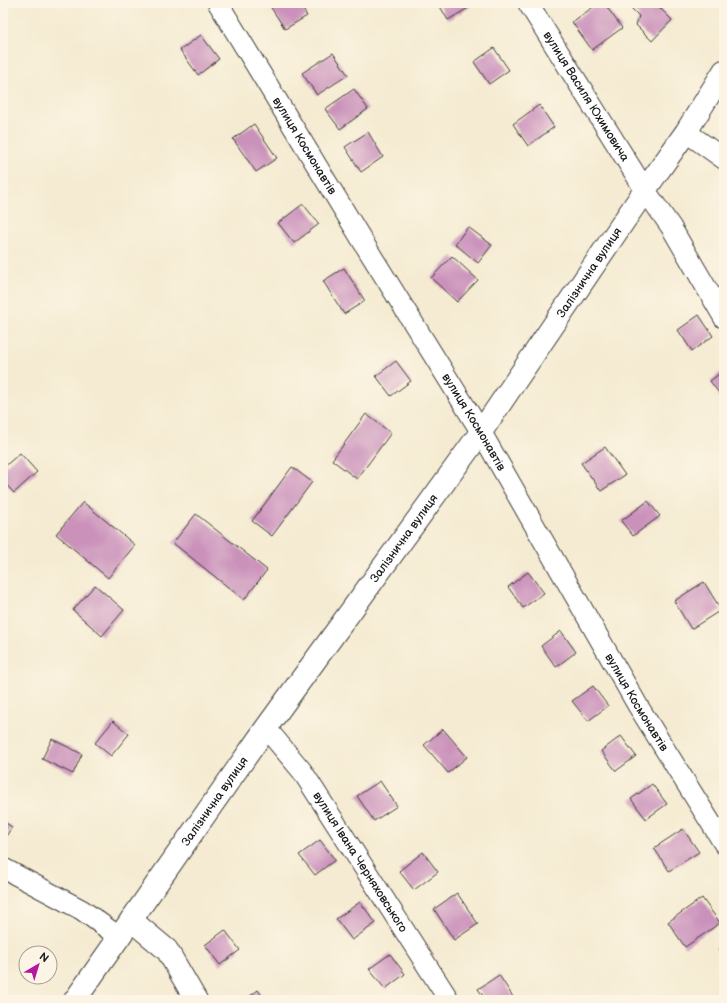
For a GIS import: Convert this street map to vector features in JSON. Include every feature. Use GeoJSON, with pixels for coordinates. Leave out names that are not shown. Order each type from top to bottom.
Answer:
{"type":"FeatureCollection","features":[{"type":"Feature","properties":{"kind":"street","name":"вулиця Космонавтів"},"geometry":{"type":"LineString","coordinates":[[218,3],[372,257],[481,432],[638,706],[724,844]]}},
{"type":"Feature","properties":{"kind":"street","name":"вулиця Василя Юхимовича"},"geometry":{"type":"LineString","coordinates":[[528,3],[645,190],[671,227],[724,318]]}},
{"type":"Feature","properties":{"kind":"street","name":"Залізнична вулиця"},"geometry":{"type":"LineString","coordinates":[[75,1000],[266,728],[481,432],[686,132],[724,72]]}},
{"type":"Feature","properties":{"kind":"street"},"geometry":{"type":"LineString","coordinates":[[686,132],[724,159]]}},
{"type":"Feature","properties":{"kind":"street","name":"вулиця Івана Черняховського"},"geometry":{"type":"LineString","coordinates":[[266,728],[302,770],[449,1000]]}},
{"type":"Feature","properties":{"kind":"street"},"geometry":{"type":"LineString","coordinates":[[3,868],[82,910],[167,950],[196,1000]]}},
{"type":"Feature","properties":{"kind":"building"},"geometry":{"type":"Polygon","coordinates":[[[268,3],[299,3],[307,16],[285,29],[268,3]]]}},
{"type":"Feature","properties":{"kind":"building"},"geometry":{"type":"Polygon","coordinates":[[[438,3],[468,3],[470,7],[448,20],[438,3]]]}},
{"type":"Feature","properties":{"kind":"building"},"geometry":{"type":"Polygon","coordinates":[[[599,3],[604,3],[622,28],[592,50],[572,22],[599,3]]]}},
{"type":"Feature","properties":{"kind":"building"},"geometry":{"type":"Polygon","coordinates":[[[626,3],[655,3],[672,20],[652,41],[636,25],[639,16],[626,3]]]}},
{"type":"Feature","properties":{"kind":"building"},"geometry":{"type":"Polygon","coordinates":[[[201,35],[219,59],[198,75],[180,50],[201,35]]]}},
{"type":"Feature","properties":{"kind":"building"},"geometry":{"type":"Polygon","coordinates":[[[494,48],[509,70],[489,84],[474,62],[494,48]]]}},
{"type":"Feature","properties":{"kind":"building"},"geometry":{"type":"Polygon","coordinates":[[[333,53],[348,75],[317,95],[302,73],[333,53]]]}},
{"type":"Feature","properties":{"kind":"building"},"geometry":{"type":"Polygon","coordinates":[[[354,89],[368,109],[340,129],[325,109],[354,89]]]}},
{"type":"Feature","properties":{"kind":"building"},"geometry":{"type":"Polygon","coordinates":[[[539,105],[554,127],[528,146],[513,124],[539,105]]]}},
{"type":"Feature","properties":{"kind":"building"},"geometry":{"type":"Polygon","coordinates":[[[254,124],[277,158],[256,172],[233,139],[254,124]]]}},
{"type":"Feature","properties":{"kind":"building"},"geometry":{"type":"Polygon","coordinates":[[[368,132],[383,157],[361,172],[345,147],[368,132]]]}},
{"type":"Feature","properties":{"kind":"building"},"geometry":{"type":"Polygon","coordinates":[[[303,204],[319,224],[294,243],[278,223],[303,204]]]}},
{"type":"Feature","properties":{"kind":"building"},"geometry":{"type":"Polygon","coordinates":[[[468,227],[492,245],[478,263],[455,244],[468,227]]]}},
{"type":"Feature","properties":{"kind":"building"},"geometry":{"type":"Polygon","coordinates":[[[452,256],[478,280],[457,302],[431,278],[452,256]]]}},
{"type":"Feature","properties":{"kind":"building"},"geometry":{"type":"Polygon","coordinates":[[[344,268],[365,301],[344,314],[323,281],[344,268]]]}},
{"type":"Feature","properties":{"kind":"building"},"geometry":{"type":"Polygon","coordinates":[[[699,315],[713,336],[692,351],[678,330],[699,315]]]}},
{"type":"Feature","properties":{"kind":"building"},"geometry":{"type":"Polygon","coordinates":[[[396,361],[411,381],[391,396],[376,376],[396,361]]]}},
{"type":"Feature","properties":{"kind":"building"},"geometry":{"type":"Polygon","coordinates":[[[724,370],[724,400],[710,381],[724,370]]]}},
{"type":"Feature","properties":{"kind":"building"},"geometry":{"type":"Polygon","coordinates":[[[366,414],[391,433],[357,479],[332,460],[366,414]]]}},
{"type":"Feature","properties":{"kind":"building"},"geometry":{"type":"Polygon","coordinates":[[[605,447],[625,475],[601,491],[581,463],[605,447]]]}},
{"type":"Feature","properties":{"kind":"building"},"geometry":{"type":"Polygon","coordinates":[[[20,453],[37,472],[14,493],[3,481],[3,468],[20,453]]]}},
{"type":"Feature","properties":{"kind":"building"},"geometry":{"type":"Polygon","coordinates":[[[292,467],[312,482],[272,536],[252,521],[292,467]]]}},
{"type":"Feature","properties":{"kind":"building"},"geometry":{"type":"Polygon","coordinates":[[[648,501],[660,516],[633,536],[621,521],[648,501]]]}},
{"type":"Feature","properties":{"kind":"building"},"geometry":{"type":"Polygon","coordinates":[[[83,502],[135,545],[108,578],[56,534],[83,502]]]}},
{"type":"Feature","properties":{"kind":"building"},"geometry":{"type":"Polygon","coordinates":[[[196,514],[267,570],[244,600],[173,543],[196,514]]]}},
{"type":"Feature","properties":{"kind":"building"},"geometry":{"type":"Polygon","coordinates":[[[528,572],[544,593],[523,608],[508,587],[528,572]]]}},
{"type":"Feature","properties":{"kind":"building"},"geometry":{"type":"Polygon","coordinates":[[[704,582],[721,610],[691,629],[674,601],[704,582]]]}},
{"type":"Feature","properties":{"kind":"building"},"geometry":{"type":"Polygon","coordinates":[[[95,585],[124,610],[102,636],[73,610],[95,585]]]}},
{"type":"Feature","properties":{"kind":"building"},"geometry":{"type":"Polygon","coordinates":[[[561,631],[576,652],[556,667],[541,646],[561,631]]]}},
{"type":"Feature","properties":{"kind":"building"},"geometry":{"type":"Polygon","coordinates":[[[593,686],[608,706],[588,721],[572,701],[593,686]]]}},
{"type":"Feature","properties":{"kind":"building"},"geometry":{"type":"Polygon","coordinates":[[[113,721],[129,734],[111,756],[95,743],[113,721]]]}},
{"type":"Feature","properties":{"kind":"building"},"geometry":{"type":"Polygon","coordinates":[[[443,729],[467,757],[448,773],[424,745],[443,729]]]}},
{"type":"Feature","properties":{"kind":"building"},"geometry":{"type":"Polygon","coordinates":[[[621,736],[636,756],[616,771],[601,751],[621,736]]]}},
{"type":"Feature","properties":{"kind":"building"},"geometry":{"type":"Polygon","coordinates":[[[52,739],[82,754],[73,774],[42,759],[52,739]]]}},
{"type":"Feature","properties":{"kind":"building"},"geometry":{"type":"Polygon","coordinates":[[[380,781],[397,806],[374,821],[357,796],[380,781]]]}},
{"type":"Feature","properties":{"kind":"building"},"geometry":{"type":"Polygon","coordinates":[[[652,784],[667,804],[646,819],[631,799],[652,784]]]}},
{"type":"Feature","properties":{"kind":"building"},"geometry":{"type":"Polygon","coordinates":[[[3,821],[12,827],[3,841],[3,821]]]}},
{"type":"Feature","properties":{"kind":"building"},"geometry":{"type":"Polygon","coordinates":[[[683,829],[699,852],[669,871],[654,848],[683,829]]]}},
{"type":"Feature","properties":{"kind":"building"},"geometry":{"type":"Polygon","coordinates":[[[320,840],[335,860],[315,875],[299,855],[320,840]]]}},
{"type":"Feature","properties":{"kind":"building"},"geometry":{"type":"Polygon","coordinates":[[[423,852],[438,872],[414,890],[399,871],[423,852]]]}},
{"type":"Feature","properties":{"kind":"building"},"geometry":{"type":"Polygon","coordinates":[[[457,893],[478,924],[454,940],[434,909],[457,893]]]}},
{"type":"Feature","properties":{"kind":"building"},"geometry":{"type":"Polygon","coordinates":[[[702,898],[720,923],[685,947],[668,922],[702,898]]]}},
{"type":"Feature","properties":{"kind":"building"},"geometry":{"type":"Polygon","coordinates":[[[360,902],[376,923],[352,940],[336,919],[360,902]]]}},
{"type":"Feature","properties":{"kind":"building"},"geometry":{"type":"Polygon","coordinates":[[[225,930],[240,950],[220,965],[205,945],[225,930]]]}},
{"type":"Feature","properties":{"kind":"building"},"geometry":{"type":"Polygon","coordinates":[[[724,946],[724,957],[719,949],[724,946]]]}},
{"type":"Feature","properties":{"kind":"building"},"geometry":{"type":"Polygon","coordinates":[[[390,954],[405,974],[385,989],[369,969],[390,954]]]}},
{"type":"Feature","properties":{"kind":"building"},"geometry":{"type":"Polygon","coordinates":[[[499,975],[515,1000],[486,1000],[478,989],[499,975]]]}},
{"type":"Feature","properties":{"kind":"building"},"geometry":{"type":"Polygon","coordinates":[[[258,990],[265,1000],[245,1000],[258,990]]]}}]}
